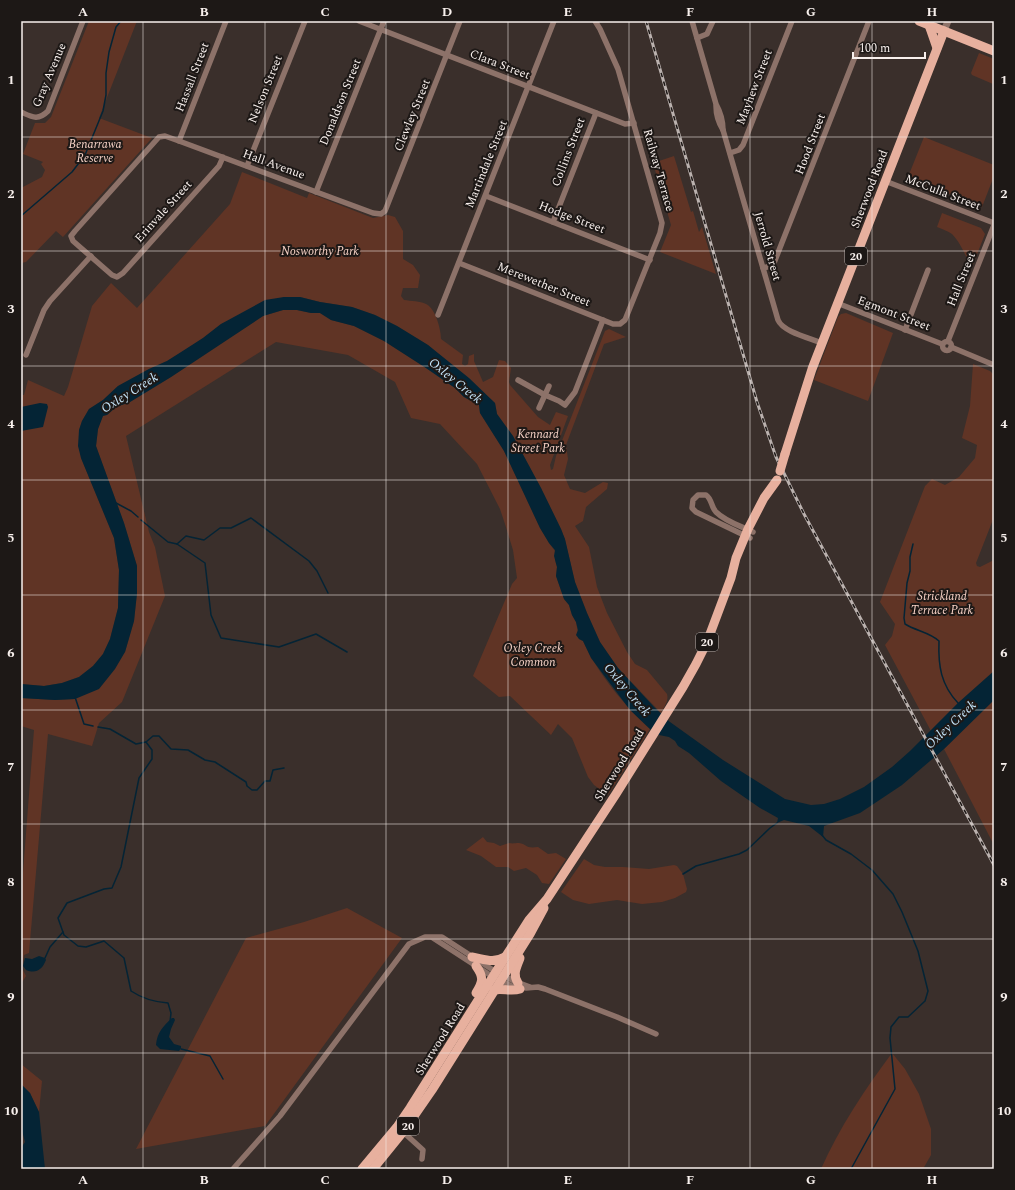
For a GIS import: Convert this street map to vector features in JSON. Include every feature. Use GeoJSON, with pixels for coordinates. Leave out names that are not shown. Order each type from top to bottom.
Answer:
{"type":"FeatureCollection","features":[{"type":"Feature","properties":{"kind":"main road"},"geometry":{"type":"LineString","coordinates":[[919,21],[994,51]]}},
{"type":"Feature","properties":{"kind":"main road"},"geometry":{"type":"LineString","coordinates":[[929,24],[937,48]]}},
{"type":"Feature","properties":{"kind":"main road","name":"Sherwood Road"},"geometry":{"type":"LineString","coordinates":[[373,1169],[400,1130],[432,1090],[494,990],[506,956],[530,920],[547,899],[580,849],[683,687],[702,653],[749,534],[775,488],[807,384],[822,343],[944,31]]}},
{"type":"Feature","properties":{"kind":"main road","name":"Sherwood Road"},"geometry":{"type":"LineString","coordinates":[[362,1169],[400,1130],[428,1080],[468,1016],[498,976],[522,948],[539,919],[547,899]]}},
{"type":"Feature","properties":{"kind":"main road"},"geometry":{"type":"LineString","coordinates":[[494,990],[500,989],[513,991],[519,986],[516,979],[515,969],[520,960],[522,948]]}},
{"type":"Feature","properties":{"kind":"main road"},"geometry":{"type":"LineString","coordinates":[[472,956],[494,962],[499,961],[506,956]]}},
{"type":"Feature","properties":{"kind":"main road"},"geometry":{"type":"LineString","coordinates":[[468,1016],[465,1011],[481,986],[482,975],[476,966]]}},
{"type":"Feature","properties":{"kind":"street","name":"Gray Avenue"},"geometry":{"type":"LineString","coordinates":[[21,112],[35,118],[43,116],[48,111],[83,21]]}},
{"type":"Feature","properties":{"kind":"street","name":"Hassall Street"},"geometry":{"type":"LineString","coordinates":[[179,141],[226,21]]}},
{"type":"Feature","properties":{"kind":"street","name":"Nelson Street"},"geometry":{"type":"LineString","coordinates":[[247,166],[305,21]]}},
{"type":"Feature","properties":{"kind":"street","name":"Clara Street"},"geometry":{"type":"LineString","coordinates":[[359,21],[624,124],[634,123]]}},
{"type":"Feature","properties":{"kind":"street","name":"Donaldson Street"},"geometry":{"type":"LineString","coordinates":[[316,192],[384,21]]}},
{"type":"Feature","properties":{"kind":"street","name":"Clewley Street"},"geometry":{"type":"LineString","coordinates":[[381,214],[385,211],[460,21]]}},
{"type":"Feature","properties":{"kind":"street","name":"Martindale Street"},"geometry":{"type":"LineString","coordinates":[[438,315],[554,21]]}},
{"type":"Feature","properties":{"kind":"street","name":"Railway Terrace"},"geometry":{"type":"LineString","coordinates":[[595,21],[616,62],[662,223],[650,260],[625,320],[621,324]]}},
{"type":"Feature","properties":{"kind":"street","name":"Jerrold Street"},"geometry":{"type":"LineString","coordinates":[[692,21],[716,104],[716,114],[723,130],[780,324],[785,328],[822,343]]}},
{"type":"Feature","properties":{"kind":"street"},"geometry":{"type":"LineString","coordinates":[[697,38],[707,34],[713,21]]}},
{"type":"Feature","properties":{"kind":"street","name":"Mayhew Street"},"geometry":{"type":"LineString","coordinates":[[730,154],[739,150],[743,145],[792,21]]}},
{"type":"Feature","properties":{"kind":"street","name":"Hood Street"},"geometry":{"type":"LineString","coordinates":[[763,268],[772,266],[774,263],[870,21]]}},
{"type":"Feature","properties":{"kind":"street","name":"Sherwood Road"},"geometry":{"type":"LineString","coordinates":[[944,31],[948,21]]}},
{"type":"Feature","properties":{"kind":"street","name":"Collins Street"},"geometry":{"type":"LineString","coordinates":[[553,222],[596,113]]}},
{"type":"Feature","properties":{"kind":"street","name":"Hall Avenue"},"geometry":{"type":"LineString","coordinates":[[91,256],[74,241],[71,236],[159,137],[165,136],[373,213],[381,214]]}},
{"type":"Feature","properties":{"kind":"street","name":"Erinvale Street"},"geometry":{"type":"LineString","coordinates":[[91,256],[112,275],[116,277],[123,273],[219,166],[223,157]]}},
{"type":"Feature","properties":{"kind":"street","name":"McCulla Street"},"geometry":{"type":"LineString","coordinates":[[885,181],[994,224]]}},
{"type":"Feature","properties":{"kind":"street","name":"Hodge Street"},"geometry":{"type":"LineString","coordinates":[[486,196],[650,260]]}},
{"type":"Feature","properties":{"kind":"street","name":"Hall Street"},"geometry":{"type":"LineString","coordinates":[[948,341],[994,224]]}},
{"type":"Feature","properties":{"kind":"street"},"geometry":{"type":"LineString","coordinates":[[26,355],[44,310],[50,301],[91,256]]}},
{"type":"Feature","properties":{"kind":"street","name":"Merewether Street"},"geometry":{"type":"LineString","coordinates":[[459,263],[603,320],[621,324]]}},
{"type":"Feature","properties":{"kind":"street"},"geometry":{"type":"LineString","coordinates":[[905,330],[928,270]]}},
{"type":"Feature","properties":{"kind":"street","name":"Egmont Street"},"geometry":{"type":"LineString","coordinates":[[837,303],[942,344]]}},
{"type":"Feature","properties":{"kind":"street"},"geometry":{"type":"LineString","coordinates":[[518,380],[565,405],[575,392],[603,320]]}},
{"type":"Feature","properties":{"kind":"street"},"geometry":{"type":"LineString","coordinates":[[951,348],[948,341],[945,341],[942,344],[942,347],[945,350],[949,350],[951,348],[994,365]]}},
{"type":"Feature","properties":{"kind":"street"},"geometry":{"type":"LineString","coordinates":[[539,408],[549,386]]}},
{"type":"Feature","properties":{"kind":"street"},"geometry":{"type":"LineString","coordinates":[[698,495],[706,495],[710,498],[714,509],[720,515],[749,534],[696,512],[692,508],[693,500],[698,495]]}},
{"type":"Feature","properties":{"kind":"street"},"geometry":{"type":"LineString","coordinates":[[233,1169],[280,1116],[409,944],[425,937],[442,937],[472,956],[498,976]]}},
{"type":"Feature","properties":{"kind":"street"},"geometry":{"type":"LineString","coordinates":[[433,938],[476,966],[519,986],[538,987],[559,994],[656,1034]]}},
{"type":"Feature","properties":{"kind":"street"},"geometry":{"type":"LineString","coordinates":[[400,1130],[423,1150],[422,1159]]}},
{"type":"Feature","properties":{"kind":"green space","name":"Benarrawa Reserve"},"geometry":{"type":"Polygon","coordinates":[[[89,21],[137,21],[99,118],[152,138],[63,237],[56,231],[26,262],[21,263],[21,188],[42,177],[45,170],[41,164],[43,162],[23,154],[35,123],[45,123],[51,117],[89,21]]]}},
{"type":"Feature","properties":{"kind":"green space"},"geometry":{"type":"Polygon","coordinates":[[[979,53],[994,59],[993,84],[972,75],[971,73],[979,53]]]}},
{"type":"Feature","properties":{"kind":"green space"},"geometry":{"type":"Polygon","coordinates":[[[924,137],[994,165],[994,176],[982,207],[908,177],[924,137]]]}},
{"type":"Feature","properties":{"kind":"green space"},"geometry":{"type":"Polygon","coordinates":[[[674,156],[691,212],[693,211],[699,232],[702,227],[716,274],[660,252],[671,225],[653,163],[674,156]]]}},
{"type":"Feature","properties":{"kind":"green space"},"geometry":{"type":"Polygon","coordinates":[[[242,172],[307,198],[309,193],[373,218],[388,215],[395,217],[403,231],[403,259],[413,265],[420,275],[418,288],[403,288],[401,296],[404,300],[421,302],[433,310],[440,330],[441,339],[463,355],[462,364],[465,366],[468,364],[469,356],[474,354],[474,361],[483,382],[493,377],[499,360],[505,361],[511,368],[510,385],[538,417],[550,425],[556,412],[568,416],[550,465],[551,470],[553,469],[556,456],[605,331],[609,329],[626,337],[604,344],[566,445],[568,459],[564,475],[570,489],[585,493],[603,482],[608,483],[607,489],[586,507],[583,521],[575,526],[589,547],[597,587],[607,613],[627,652],[635,664],[647,670],[667,694],[667,702],[661,713],[618,668],[600,642],[575,582],[561,529],[513,436],[497,414],[495,403],[428,345],[397,326],[375,315],[352,307],[300,297],[284,297],[221,324],[184,351],[118,386],[103,400],[89,409],[79,430],[81,458],[114,538],[119,570],[118,608],[110,639],[103,654],[93,666],[79,677],[62,683],[44,686],[21,684],[21,395],[24,395],[28,380],[64,396],[92,306],[111,283],[137,308],[230,204],[242,172]]]}},
{"type":"Feature","properties":{"kind":"green space"},"geometry":{"type":"Polygon","coordinates":[[[942,213],[981,228],[985,234],[972,267],[952,234],[937,227],[942,213]]]}},
{"type":"Feature","properties":{"kind":"green space","name":"Oxley Creek Common"},"geometry":{"type":"Polygon","coordinates":[[[283,310],[320,313],[331,320],[354,326],[384,341],[455,388],[464,397],[479,405],[480,413],[504,451],[540,528],[555,551],[557,567],[556,576],[564,599],[569,605],[576,622],[579,639],[583,641],[596,665],[612,688],[650,729],[608,795],[594,785],[588,777],[572,738],[558,724],[551,735],[510,696],[499,697],[473,676],[512,584],[517,578],[513,550],[500,509],[477,464],[440,424],[411,418],[395,382],[348,355],[276,342],[126,436],[149,532],[155,547],[165,596],[122,702],[99,723],[92,746],[48,734],[29,953],[24,955],[22,968],[26,976],[21,984],[21,898],[34,730],[21,726],[21,698],[55,700],[75,699],[125,652],[134,621],[137,593],[137,566],[124,523],[96,446],[98,429],[103,415],[107,415],[116,407],[130,402],[171,377],[263,316],[283,310]]]}},
{"type":"Feature","properties":{"kind":"green space"},"geometry":{"type":"Polygon","coordinates":[[[846,313],[893,333],[868,401],[814,380],[838,317],[841,314],[846,313]]]}},
{"type":"Feature","properties":{"kind":"green space","name":"Strickland Terrace Park"},"geometry":{"type":"Polygon","coordinates":[[[973,364],[990,371],[994,375],[994,517],[976,563],[977,566],[980,567],[994,560],[994,671],[958,703],[931,731],[885,645],[892,636],[895,624],[880,602],[925,486],[932,479],[945,485],[959,477],[975,458],[977,445],[962,438],[970,406],[973,364]]]}},
{"type":"Feature","properties":{"kind":"green space"},"geometry":{"type":"Polygon","coordinates":[[[994,700],[994,845],[944,749],[994,700]]]}},
{"type":"Feature","properties":{"kind":"green space"},"geometry":{"type":"Polygon","coordinates":[[[483,837],[487,842],[500,846],[509,843],[519,843],[528,847],[538,847],[548,854],[556,853],[566,859],[549,884],[542,883],[537,875],[526,868],[514,871],[508,867],[496,867],[481,856],[466,850],[483,837]]]}},
{"type":"Feature","properties":{"kind":"green space"},"geometry":{"type":"Polygon","coordinates":[[[584,859],[594,865],[605,867],[649,869],[674,865],[677,866],[683,874],[687,889],[686,892],[675,898],[662,902],[642,904],[617,900],[589,904],[573,900],[561,892],[584,859]]]}},
{"type":"Feature","properties":{"kind":"green space"},"geometry":{"type":"Polygon","coordinates":[[[347,908],[402,938],[265,1126],[136,1149],[246,938],[347,908]]]}},
{"type":"Feature","properties":{"kind":"green space"},"geometry":{"type":"Polygon","coordinates":[[[892,1053],[905,1069],[919,1094],[931,1129],[931,1155],[923,1169],[821,1169],[853,1109],[892,1053]]]}},
{"type":"Feature","properties":{"kind":"green space"},"geometry":{"type":"Polygon","coordinates":[[[21,1064],[42,1081],[39,1112],[30,1093],[21,1084],[21,1064]]]}},
{"type":"Feature","properties":{"kind":"water","name":"Oxley Creek"},"geometry":{"type":"Polygon","coordinates":[[[284,297],[300,297],[352,307],[375,315],[397,326],[428,345],[469,378],[495,403],[497,414],[513,436],[561,529],[565,539],[575,582],[587,613],[600,642],[618,668],[670,722],[723,760],[785,799],[811,805],[824,804],[840,799],[864,787],[892,767],[910,751],[958,703],[994,671],[994,700],[944,749],[902,785],[860,813],[824,826],[823,837],[809,826],[784,820],[777,823],[778,818],[760,808],[721,781],[689,753],[678,746],[675,741],[669,737],[659,735],[650,729],[630,710],[591,658],[583,641],[576,635],[578,630],[576,622],[569,605],[564,599],[556,576],[557,567],[554,556],[555,550],[540,528],[504,451],[480,413],[479,405],[464,397],[455,388],[384,341],[354,326],[331,320],[320,313],[297,310],[283,310],[263,316],[171,377],[130,402],[116,407],[107,415],[103,416],[98,429],[96,446],[124,523],[137,566],[137,593],[134,621],[125,652],[115,669],[99,689],[75,699],[55,700],[21,698],[21,684],[44,686],[62,683],[79,677],[93,666],[103,654],[110,639],[118,608],[119,570],[114,538],[81,458],[78,446],[79,430],[89,409],[103,400],[118,386],[167,361],[203,338],[221,324],[265,300],[284,297]]]}},
{"type":"Feature","properties":{"kind":"water"},"geometry":{"type":"Polygon","coordinates":[[[40,403],[47,404],[48,407],[43,427],[21,431],[21,407],[40,403]]]}},
{"type":"Feature","properties":{"kind":"water"},"geometry":{"type":"Polygon","coordinates":[[[39,956],[45,958],[46,960],[41,969],[33,972],[26,970],[23,966],[25,958],[32,959],[39,956]]]}},
{"type":"Feature","properties":{"kind":"water"},"geometry":{"type":"Polygon","coordinates":[[[172,1018],[175,1020],[169,1037],[174,1044],[181,1046],[179,1051],[160,1049],[156,1045],[161,1030],[172,1018]]]}},
{"type":"Feature","properties":{"kind":"water"},"geometry":{"type":"Polygon","coordinates":[[[21,1084],[30,1093],[39,1112],[45,1169],[21,1169],[21,1148],[25,1142],[21,1127],[21,1084]]]}},
{"type":"Feature","properties":{"kind":"waterway"},"geometry":{"type":"LineString","coordinates":[[21,216],[72,172],[85,155],[103,111],[106,95],[106,73],[109,52],[116,27],[121,21]]}},
{"type":"Feature","properties":{"kind":"waterway"},"geometry":{"type":"LineString","coordinates":[[116,503],[131,511],[138,517]]}},
{"type":"Feature","properties":{"kind":"waterway"},"geometry":{"type":"LineString","coordinates":[[177,544],[186,536],[204,540],[220,528],[231,528],[251,518],[309,561],[317,571],[328,593]]}},
{"type":"Feature","properties":{"kind":"waterway"},"geometry":{"type":"LineString","coordinates":[[141,520],[168,542],[177,544],[205,563],[211,615],[221,638],[279,647],[316,634],[347,652]]}},
{"type":"Feature","properties":{"kind":"waterway"},"geometry":{"type":"LineString","coordinates":[[913,544],[907,583],[904,618],[905,624],[939,641],[939,659],[944,682],[958,703]]}},
{"type":"Feature","properties":{"kind":"waterway"},"geometry":{"type":"LineString","coordinates":[[75,697],[84,724],[93,726]]}},
{"type":"Feature","properties":{"kind":"waterway"},"geometry":{"type":"LineString","coordinates":[[98,727],[110,729],[136,744],[146,742],[152,750],[152,759],[139,778],[121,867],[112,888],[104,889],[67,903],[58,918],[64,935],[78,946],[86,947],[104,941],[124,958],[131,991],[149,1000],[168,1003],[171,1013],[170,1022]]}},
{"type":"Feature","properties":{"kind":"waterway"},"geometry":{"type":"LineString","coordinates":[[146,742],[153,736],[159,736],[171,749],[188,750],[205,760],[215,762],[246,782],[247,786],[252,790],[257,790],[265,781],[270,781],[273,770],[284,768]]}},
{"type":"Feature","properties":{"kind":"waterway"},"geometry":{"type":"LineString","coordinates":[[683,874],[696,866],[739,854],[747,850],[777,823]]}},
{"type":"Feature","properties":{"kind":"waterway"},"geometry":{"type":"LineString","coordinates":[[822,835],[826,840],[851,854],[872,870],[893,894],[918,951],[928,991],[925,1001],[908,1017],[899,1017],[891,1027],[890,1038],[895,1089],[851,1169]]}},
{"type":"Feature","properties":{"kind":"waterway"},"geometry":{"type":"LineString","coordinates":[[45,958],[50,947],[63,932]]}},
{"type":"Feature","properties":{"kind":"waterway"},"geometry":{"type":"LineString","coordinates":[[181,1049],[210,1056],[223,1079]]}},
{"type":"Feature","properties":{"kind":"railway"},"geometry":{"type":"LineString","coordinates":[[646,21],[757,402],[776,457],[804,514],[994,865]]}},
{"type":"Feature","properties":{"kind":"park label","name":"Nosworthy Park"},"geometry":{"type":"Point","coordinates":[320,251]}},
{"type":"Feature","properties":{"kind":"park label","name":"Kennard Street Park"},"geometry":{"type":"Point","coordinates":[538,441]}}]}
